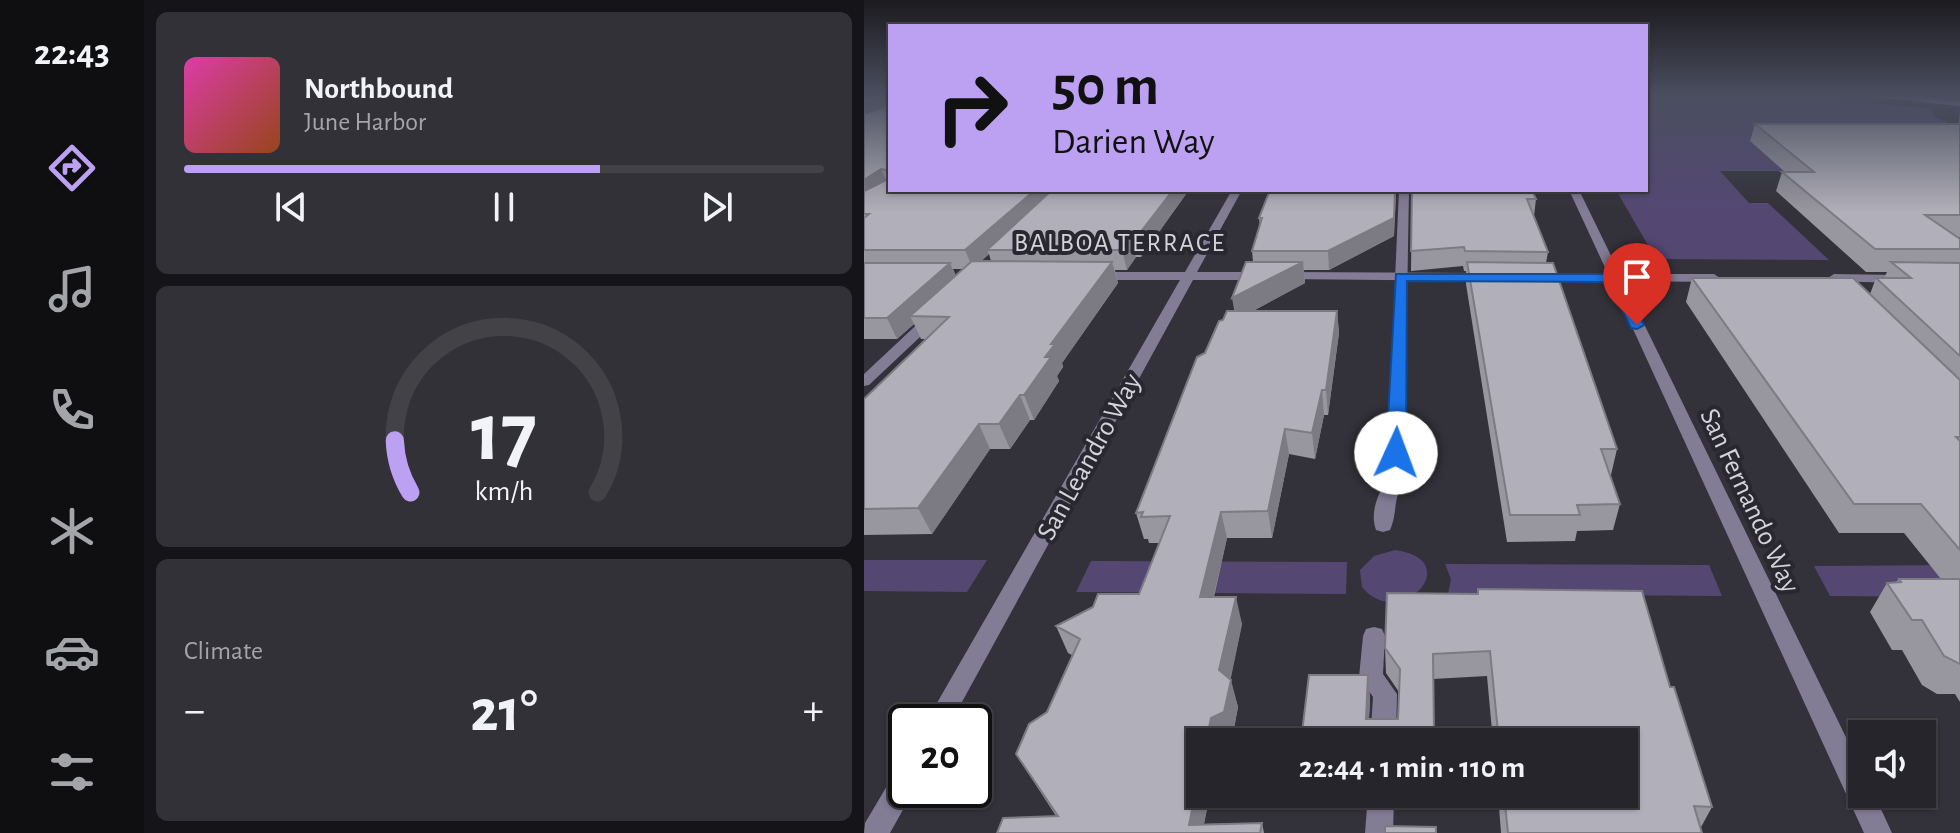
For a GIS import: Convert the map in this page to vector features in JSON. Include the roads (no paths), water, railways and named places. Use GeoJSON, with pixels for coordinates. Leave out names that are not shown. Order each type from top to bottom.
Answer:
{"type":"FeatureCollection","features":[{"type":"Feature","properties":{"kind":"street","name":"San Leandro Way"},"geometry":{"type":"LineString","coordinates":[[948,704],[1236,192]]}},
{"type":"Feature","properties":{"kind":"street"},"geometry":{"type":"LineString","coordinates":[[1383,525],[1386,496],[1395,482],[1404,192]]}},
{"type":"Feature","properties":{"kind":"street","name":"San Fernando Way"},"geometry":{"type":"LineString","coordinates":[[1575,192],[1878,833]]}},
{"type":"Feature","properties":{"kind":"street"},"geometry":{"type":"LineString","coordinates":[[1084,275],[1494,277]]}},
{"type":"Feature","properties":{"kind":"street"},"geometry":{"type":"LineString","coordinates":[[1525,277],[1721,278]]}},
{"type":"Feature","properties":{"kind":"street"},"geometry":{"type":"LineString","coordinates":[[1815,278],[1917,279]]}},
{"type":"Feature","properties":{"kind":"street"},"geometry":{"type":"LineString","coordinates":[[1831,278],[1844,291]]}},
{"type":"Feature","properties":{"kind":"street"},"geometry":{"type":"LineString","coordinates":[[864,382],[944,307]]}},
{"type":"Feature","properties":{"kind":"street"},"geometry":{"type":"LineString","coordinates":[[1374,636],[1371,677],[1385,694],[1384,728]]}},
{"type":"Feature","properties":{"kind":"street"},"geometry":{"type":"LineString","coordinates":[[875,833],[889,808]]}},
{"type":"Feature","properties":{"kind":"street"},"geometry":{"type":"LineString","coordinates":[[1379,833],[1380,808]]}},
{"type":"Feature","properties":{"kind":"district","name":"BALBOA TERRACE"},"geometry":{"type":"Point","coordinates":[1120,242]}}]}
